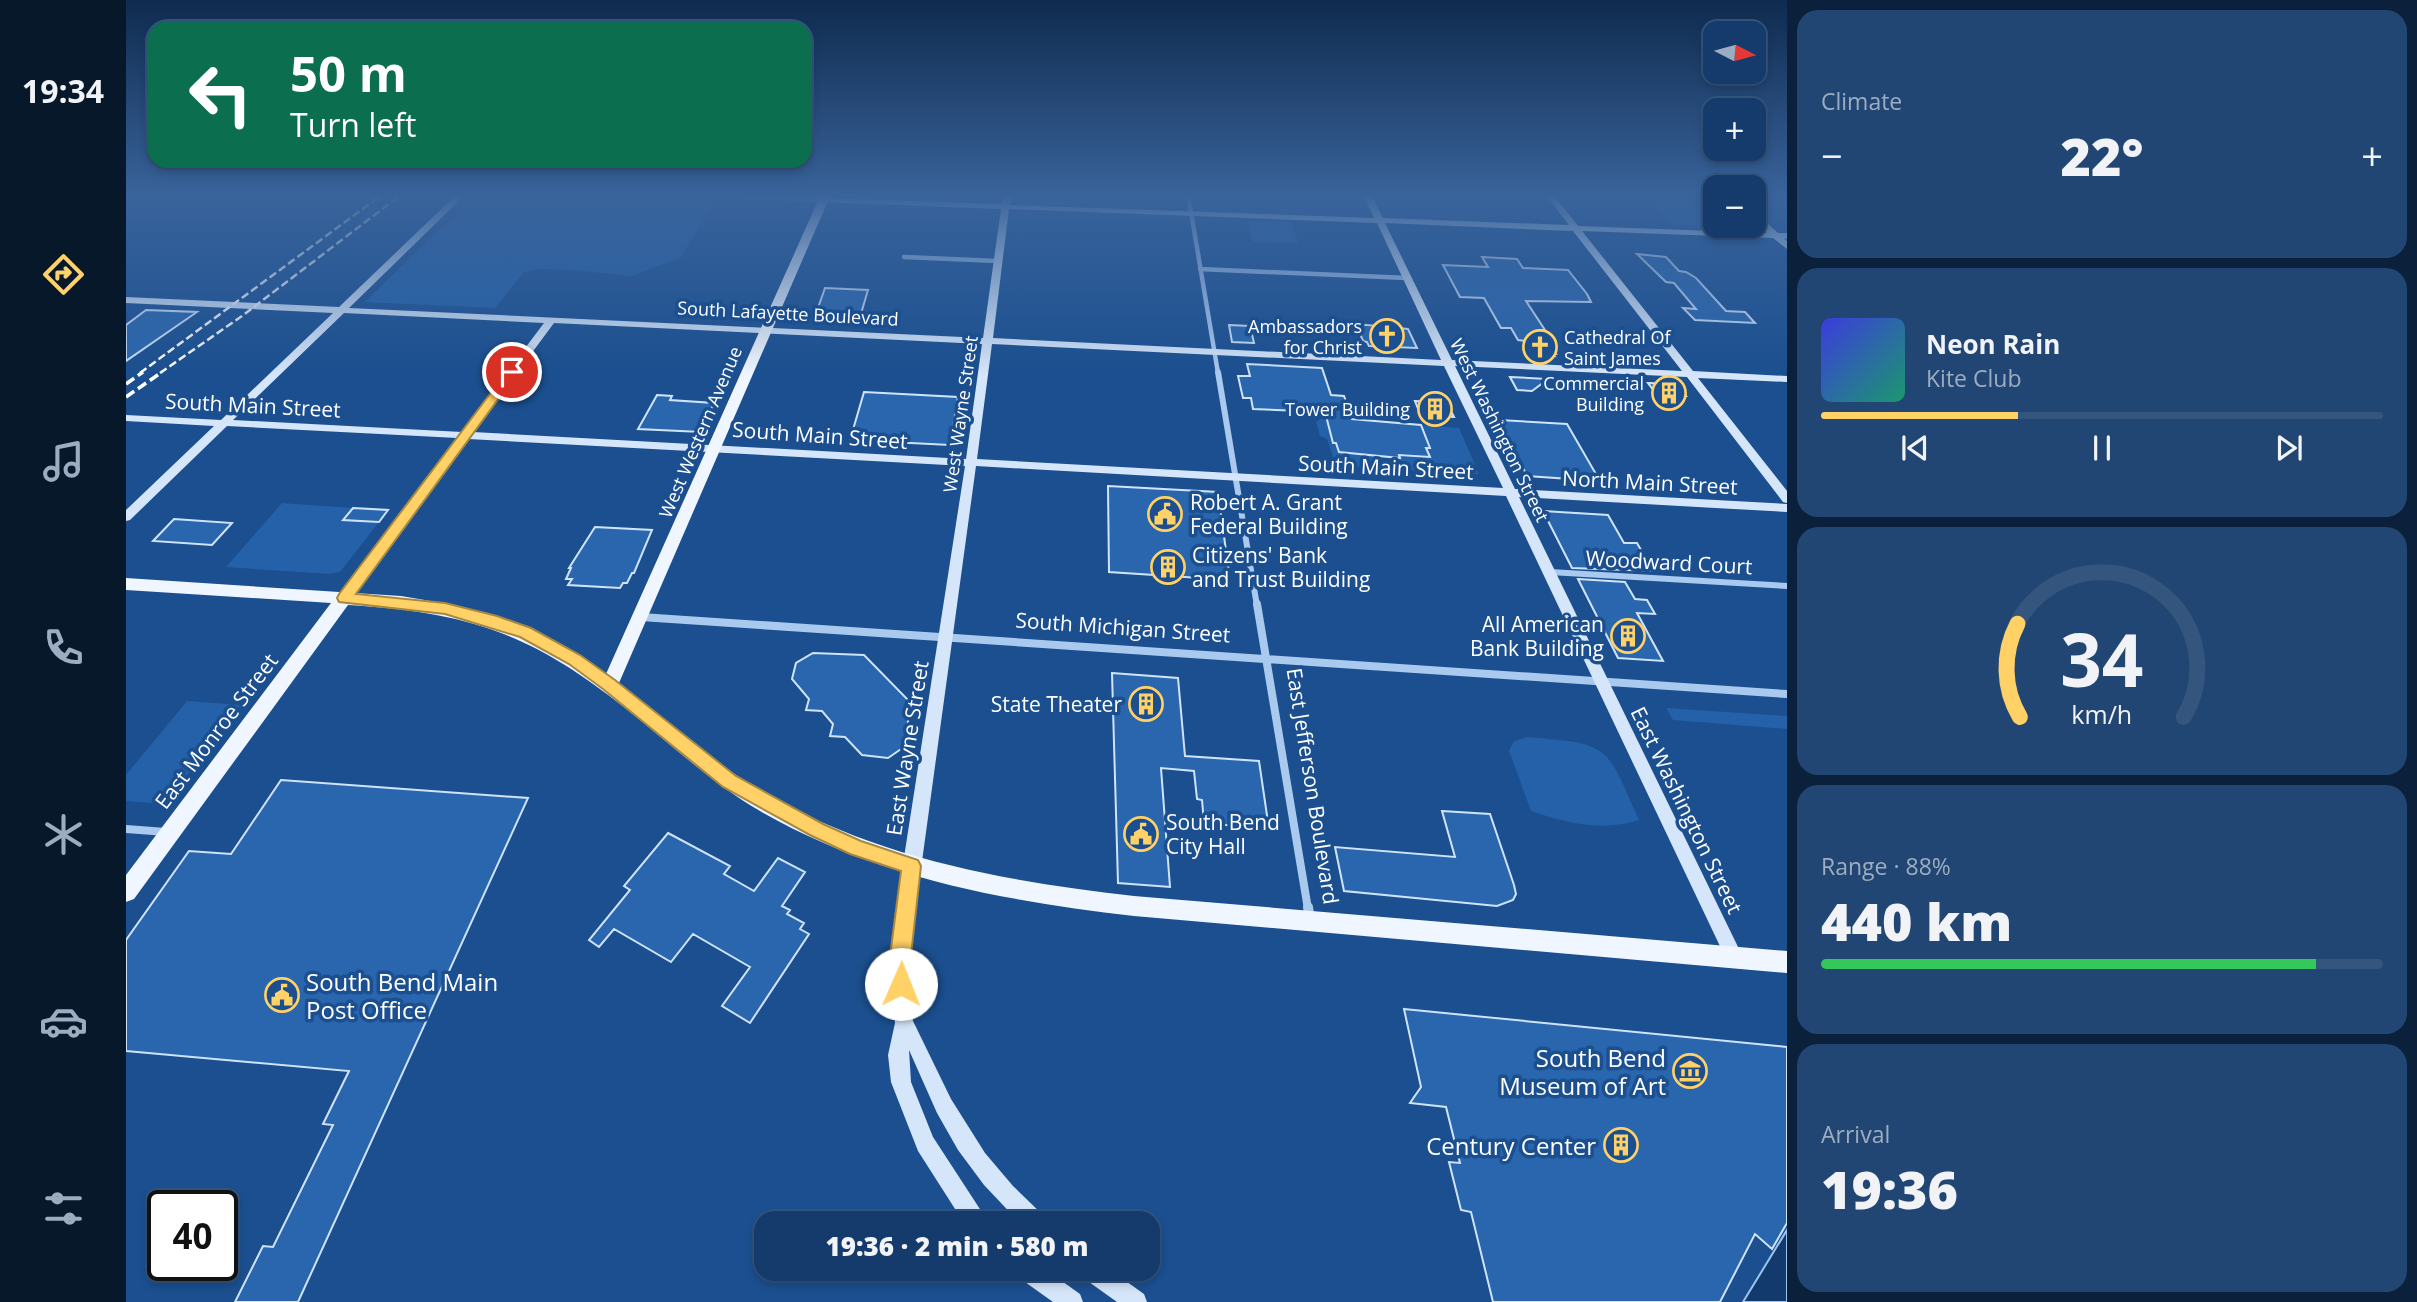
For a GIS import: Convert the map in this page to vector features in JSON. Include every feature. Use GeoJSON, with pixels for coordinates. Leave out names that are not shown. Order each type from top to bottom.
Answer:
{"type":"FeatureCollection","features":[{"type":"Feature","properties":{"kind":"main road","name":"West Western Avenue"},"geometry":{"type":"LineString","coordinates":[[609,684],[641,617],[798,255]]}},
{"type":"Feature","properties":{"kind":"main road"},"geometry":{"type":"LineString","coordinates":[[126,584],[432,606],[526,632],[575,660],[609,684],[729,782],[856,848],[911,866],[990,886],[1067,899],[1787,962]]}},
{"type":"Feature","properties":{"kind":"main road","name":"East Monroe Street"},"geometry":{"type":"LineString","coordinates":[[126,892],[344,598]]}},
{"type":"Feature","properties":{"kind":"street"},"geometry":{"type":"LineString","coordinates":[[126,517],[399,255]]}},
{"type":"Feature","properties":{"kind":"street","name":"West Wayne Street"},"geometry":{"type":"LineString","coordinates":[[947,638],[999,255]]}},
{"type":"Feature","properties":{"kind":"street","name":"East Jefferson Boulevard"},"geometry":{"type":"LineString","coordinates":[[1198,255],[1311,921]]}},
{"type":"Feature","properties":{"kind":"street","name":"West Washington Street"},"geometry":{"type":"LineString","coordinates":[[1396,255],[1602,682]]}},
{"type":"Feature","properties":{"kind":"street"},"geometry":{"type":"LineString","coordinates":[[1597,255],[1787,499]]}},
{"type":"Feature","properties":{"kind":"street"},"geometry":{"type":"LineString","coordinates":[[904,257],[998,261]]}},
{"type":"Feature","properties":{"kind":"street"},"geometry":{"type":"LineString","coordinates":[[1200,269],[1407,278]]}},
{"type":"Feature","properties":{"kind":"street","name":"South Lafayette Boulevard"},"geometry":{"type":"LineString","coordinates":[[126,300],[1787,379]]}},
{"type":"Feature","properties":{"kind":"street"},"geometry":{"type":"LineString","coordinates":[[126,314],[144,301]]}},
{"type":"Feature","properties":{"kind":"street"},"geometry":{"type":"LineString","coordinates":[[344,598],[551,320]]}},
{"type":"Feature","properties":{"kind":"street","name":"South Main Street"},"geometry":{"type":"LineString","coordinates":[[126,418],[1511,493]]}},
{"type":"Feature","properties":{"kind":"street","name":"North Main Street"},"geometry":{"type":"LineString","coordinates":[[1511,493],[1787,508]]}},
{"type":"Feature","properties":{"kind":"street","name":"Woodward Court"},"geometry":{"type":"LineString","coordinates":[[1550,572],[1787,586]]}},
{"type":"Feature","properties":{"kind":"street","name":"South Michigan Street"},"geometry":{"type":"LineString","coordinates":[[641,617],[1787,694]]}},
{"type":"Feature","properties":{"kind":"street","name":"East Wayne Street"},"geometry":{"type":"LineString","coordinates":[[911,866],[947,638]]}},
{"type":"Feature","properties":{"kind":"street","name":"East Washington Street"},"geometry":{"type":"LineString","coordinates":[[1602,682],[1734,957]]}},
{"type":"Feature","properties":{"kind":"street"},"geometry":{"type":"LineString","coordinates":[[126,829],[170,833]]}},
{"type":"Feature","properties":{"kind":"street"},"geometry":{"type":"LineString","coordinates":[[911,866],[899,964],[904,1023],[898,1055],[901,1082],[918,1129],[943,1176],[969,1211]]}},
{"type":"Feature","properties":{"kind":"street"},"geometry":{"type":"LineString","coordinates":[[904,1023],[921,1049],[934,1086],[953,1123],[990,1175],[1024,1211]]}},
{"type":"Feature","properties":{"kind":"street"},"geometry":{"type":"LineString","coordinates":[[1043,1281],[1072,1302]]}},
{"type":"Feature","properties":{"kind":"street"},"geometry":{"type":"LineString","coordinates":[[1107,1281],[1136,1302]]}},
{"type":"Feature","properties":{"kind":"shaded area"},"geometry":{"type":"Polygon","coordinates":[[[414,255],[682,255],[680,258],[631,276],[572,270],[538,269],[524,272],[495,308],[365,302],[414,255]]]}},
{"type":"Feature","properties":{"kind":"shaded area"},"geometry":{"type":"Polygon","coordinates":[[[1325,416],[1336,416],[1329,429],[1339,451],[1372,453],[1378,468],[1336,466],[1327,439],[1320,436],[1316,422],[1325,416]]]}},
{"type":"Feature","properties":{"kind":"shaded area"},"geometry":{"type":"Polygon","coordinates":[[[1416,425],[1459,428],[1479,474],[1405,470],[1399,455],[1429,456],[1426,448],[1430,447],[1424,433],[1416,425]]]}},
{"type":"Feature","properties":{"kind":"shaded area"},"geometry":{"type":"Polygon","coordinates":[[[282,503],[353,508],[343,520],[379,522],[340,572],[329,574],[226,567],[282,503]]]}},
{"type":"Feature","properties":{"kind":"shaded area"},"geometry":{"type":"Polygon","coordinates":[[[187,701],[241,705],[165,804],[126,801],[126,775],[187,701]]]}},
{"type":"Feature","properties":{"kind":"shaded area"},"geometry":{"type":"Polygon","coordinates":[[[1666,708],[1787,716],[1787,729],[1673,720],[1666,708]]]}},
{"type":"Feature","properties":{"kind":"shaded area"},"geometry":{"type":"Polygon","coordinates":[[[1527,737],[1576,742],[1591,746],[1602,753],[1619,776],[1639,820],[1598,826],[1557,819],[1531,811],[1509,751],[1514,741],[1527,737]]]}},
{"type":"Feature","properties":{"kind":"shaded area"},"geometry":{"type":"Polygon","coordinates":[[[1787,1230],[1787,1302],[1743,1302],[1787,1230]]]}},
{"type":"Feature","properties":{"kind":"building"},"geometry":{"type":"Polygon","coordinates":[[[1638,255],[1666,257],[1679,271],[1696,278],[1726,311],[1745,312],[1755,323],[1695,320],[1683,308],[1696,309],[1674,283],[1666,282],[1638,255]]]}},
{"type":"Feature","properties":{"kind":"building"},"geometry":{"type":"Polygon","coordinates":[[[1482,257],[1517,259],[1523,268],[1568,270],[1587,294],[1591,302],[1526,301],[1545,330],[1542,330],[1556,354],[1552,354],[1554,356],[1532,353],[1526,341],[1518,340],[1511,328],[1501,328],[1484,298],[1460,297],[1443,265],[1488,267],[1482,257]]]}},
{"type":"Feature","properties":{"kind":"building"},"geometry":{"type":"Polygon","coordinates":[[[825,288],[868,290],[858,324],[813,322],[825,288]]]}},
{"type":"Feature","properties":{"kind":"building"},"geometry":{"type":"Polygon","coordinates":[[[146,310],[197,312],[126,361],[126,325],[146,310]]]}},
{"type":"Feature","properties":{"kind":"building","name":"Ambassadors for Christ"},"geometry":{"type":"Polygon","coordinates":[[[1356,324],[1408,329],[1417,348],[1369,346],[1363,341],[1356,324]]]}},
{"type":"Feature","properties":{"kind":"building"},"geometry":{"type":"Polygon","coordinates":[[[1229,325],[1250,326],[1254,343],[1232,342],[1229,325]]]}},
{"type":"Feature","properties":{"kind":"building"},"geometry":{"type":"Polygon","coordinates":[[[1247,364],[1322,368],[1331,395],[1344,396],[1352,419],[1421,425],[1430,448],[1426,448],[1430,457],[1399,455],[1400,458],[1339,452],[1336,443],[1333,443],[1325,412],[1253,409],[1251,398],[1243,398],[1238,376],[1250,376],[1247,364]]]}},
{"type":"Feature","properties":{"kind":"building"},"geometry":{"type":"Polygon","coordinates":[[[1510,377],[1548,379],[1532,391],[1517,390],[1510,377]]]}},
{"type":"Feature","properties":{"kind":"building"},"geometry":{"type":"Polygon","coordinates":[[[1648,383],[1677,384],[1686,396],[1657,395],[1648,383]]]}},
{"type":"Feature","properties":{"kind":"building"},"geometry":{"type":"Polygon","coordinates":[[[864,392],[958,397],[950,445],[850,440],[864,392]]]}},
{"type":"Feature","properties":{"kind":"building"},"geometry":{"type":"Polygon","coordinates":[[[657,395],[672,396],[670,400],[714,403],[701,432],[638,429],[657,395]]]}},
{"type":"Feature","properties":{"kind":"building","name":"Tower Building"},"geometry":{"type":"Polygon","coordinates":[[[1415,401],[1447,403],[1454,417],[1421,416],[1415,401]]]}},
{"type":"Feature","properties":{"kind":"building"},"geometry":{"type":"Polygon","coordinates":[[[1499,420],[1567,424],[1600,481],[1527,476],[1499,420]]]}},
{"type":"Feature","properties":{"kind":"building"},"geometry":{"type":"Polygon","coordinates":[[[1108,486],[1218,492],[1230,580],[1109,572],[1108,486]]]}},
{"type":"Feature","properties":{"kind":"building"},"geometry":{"type":"Polygon","coordinates":[[[353,508],[388,510],[379,522],[343,520],[353,508]]]}},
{"type":"Feature","properties":{"kind":"building"},"geometry":{"type":"Polygon","coordinates":[[[1543,511],[1608,515],[1624,543],[1637,543],[1653,571],[1572,568],[1543,511]]]}},
{"type":"Feature","properties":{"kind":"building"},"geometry":{"type":"Polygon","coordinates":[[[174,519],[232,523],[212,545],[153,541],[174,519]]]}},
{"type":"Feature","properties":{"kind":"building"},"geometry":{"type":"Polygon","coordinates":[[[595,527],[652,530],[634,573],[620,588],[568,585],[572,579],[566,579],[569,568],[595,527]]]}},
{"type":"Feature","properties":{"kind":"building","name":"All American Bank Building"},"geometry":{"type":"Polygon","coordinates":[[[1578,579],[1625,582],[1635,599],[1647,600],[1655,614],[1637,613],[1663,661],[1618,658],[1578,579]]]}},
{"type":"Feature","properties":{"kind":"building"},"geometry":{"type":"Polygon","coordinates":[[[813,653],[864,655],[911,703],[904,747],[888,758],[862,755],[845,737],[830,736],[833,724],[822,711],[806,710],[809,699],[792,679],[796,663],[813,653]]]}},
{"type":"Feature","properties":{"kind":"building"},"geometry":{"type":"Polygon","coordinates":[[[1112,673],[1178,678],[1185,756],[1259,761],[1269,829],[1204,823],[1202,800],[1197,799],[1194,771],[1161,768],[1170,887],[1118,883],[1112,673]]]}},
{"type":"Feature","properties":{"kind":"building","name":"South Bend Main Post Office"},"geometry":{"type":"Polygon","coordinates":[[[281,780],[528,798],[298,1302],[235,1302],[263,1246],[273,1247],[333,1125],[323,1124],[349,1071],[126,1051],[126,940],[189,851],[231,854],[281,780]]]}},
{"type":"Feature","properties":{"kind":"building"},"geometry":{"type":"Polygon","coordinates":[[[1442,811],[1490,814],[1514,885],[1516,894],[1513,900],[1497,906],[1344,891],[1335,847],[1455,857],[1442,811]]]}},
{"type":"Feature","properties":{"kind":"building"},"geometry":{"type":"Polygon","coordinates":[[[668,833],[730,866],[724,874],[754,891],[778,858],[805,872],[782,906],[790,910],[787,914],[804,923],[800,929],[809,934],[750,1023],[722,1006],[750,967],[693,934],[671,962],[614,929],[599,947],[589,940],[630,890],[624,886],[668,833]]]}},
{"type":"Feature","properties":{"kind":"building","name":"Century Center"},"geometry":{"type":"Polygon","coordinates":[[[1404,1009],[1787,1047],[1787,1223],[1772,1249],[1755,1234],[1720,1302],[1493,1302],[1471,1212],[1461,1210],[1449,1162],[1460,1163],[1446,1107],[1410,1103],[1421,1087],[1404,1009]]]}},
{"type":"Feature","properties":{"kind":"railway"},"geometry":{"type":"LineString","coordinates":[[140,373],[301,255]]}},
{"type":"Feature","properties":{"kind":"railway"},"geometry":{"type":"LineString","coordinates":[[160,373],[242,316],[322,255]]}},
{"type":"Feature","properties":{"kind":"railway"},"geometry":{"type":"LineString","coordinates":[[126,384],[143,372]]}},
{"type":"Feature","properties":{"kind":"railway"},"geometry":{"type":"LineString","coordinates":[[126,397],[162,372]]}},
{"type":"Feature","properties":{"kind":"place","name":"Ambassadors for Christ"},"geometry":{"type":"Point","coordinates":[1387,336]}},
{"type":"Feature","properties":{"kind":"place","name":"Cathedral Of Saint James"},"geometry":{"type":"Point","coordinates":[1540,347]}},
{"type":"Feature","properties":{"kind":"place","name":"Commercial Building"},"geometry":{"type":"Point","coordinates":[1669,393]}},
{"type":"Feature","properties":{"kind":"place","name":"Tower Building"},"geometry":{"type":"Point","coordinates":[1435,409]}},
{"type":"Feature","properties":{"kind":"place","name":"Robert A. Grant Federal Building"},"geometry":{"type":"Point","coordinates":[1165,514]}},
{"type":"Feature","properties":{"kind":"place","name":"Citizens' Bank and Trust Building"},"geometry":{"type":"Point","coordinates":[1168,567]}},
{"type":"Feature","properties":{"kind":"place","name":"All American Bank Building"},"geometry":{"type":"Point","coordinates":[1628,636]}},
{"type":"Feature","properties":{"kind":"place","name":"State Theater"},"geometry":{"type":"Point","coordinates":[1146,704]}},
{"type":"Feature","properties":{"kind":"place","name":"South Bend City Hall"},"geometry":{"type":"Point","coordinates":[1141,834]}},
{"type":"Feature","properties":{"kind":"place","name":"South Bend Main Post Office"},"geometry":{"type":"Point","coordinates":[282,995]}},
{"type":"Feature","properties":{"kind":"place","name":"South Bend Museum of Art"},"geometry":{"type":"Point","coordinates":[1690,1071]}},
{"type":"Feature","properties":{"kind":"place","name":"Century Center"},"geometry":{"type":"Point","coordinates":[1621,1145]}},
{"type":"Feature","properties":{"kind":"route"},"geometry":{"type":"LineString","coordinates":[[512,372],[344,598],[445,608],[526,632],[575,660],[609,684],[729,782],[856,848],[911,866],[899,964],[901,984]]}}]}
